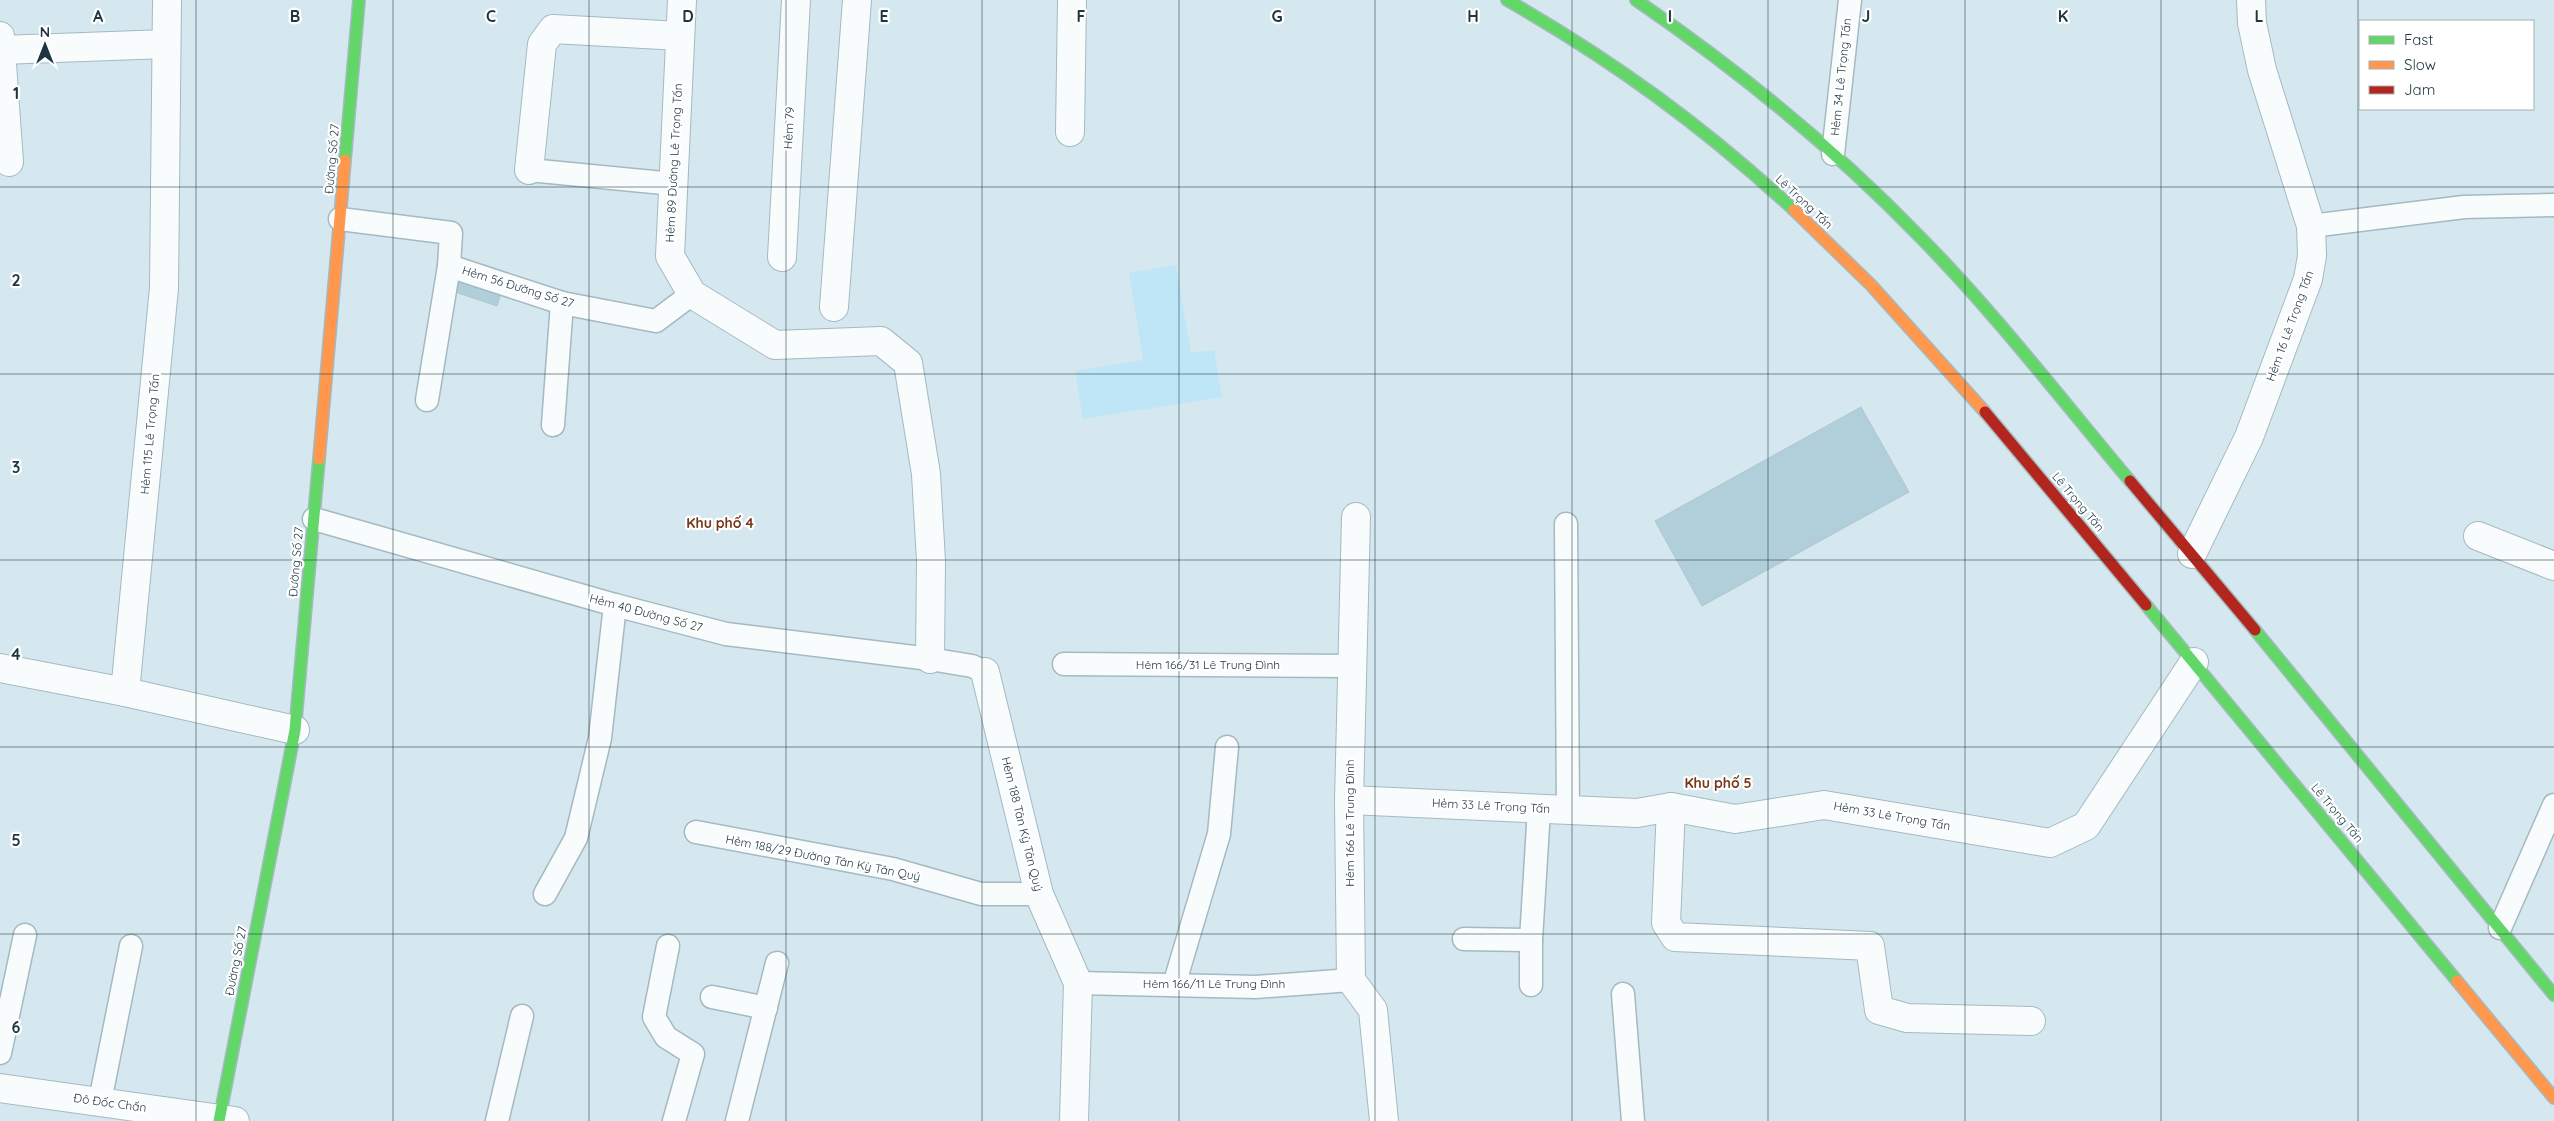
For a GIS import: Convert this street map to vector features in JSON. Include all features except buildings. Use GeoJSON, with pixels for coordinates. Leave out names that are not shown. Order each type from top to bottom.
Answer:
{"type":"FeatureCollection","features":[{"type":"Feature","properties":{"kind":"main road","name":"Đường Số 27"},"geometry":{"type":"LineString","coordinates":[[224,1120],[295,730],[359,0]]}},
{"type":"Feature","properties":{"kind":"main road","name":"Lê Trọng Tấn"},"geometry":{"type":"LineString","coordinates":[[1507,0],[1570,36],[1655,94],[1733,156],[1804,220],[1870,284],[1937,356],[2194,662],[2554,1098]]}},
{"type":"Feature","properties":{"kind":"main road"},"geometry":{"type":"LineString","coordinates":[[1636,0],[1713,53],[1767,95],[1890,207],[1937,256],[2192,554],[2554,994]]}},
{"type":"Feature","properties":{"kind":"street","name":"Hẻm 115 Lê Trọng Tấn"},"geometry":{"type":"LineString","coordinates":[[125,692],[164,288],[167,0]]}},
{"type":"Feature","properties":{"kind":"street","name":"Hẻm 89 Đường Lê Trọng Tấn"},"geometry":{"type":"LineString","coordinates":[[682,0],[670,256],[692,294],[776,345],[881,341],[908,363],[926,474],[931,561],[930,658]]}},
{"type":"Feature","properties":{"kind":"street","name":"Hẻm 79"},"geometry":{"type":"LineString","coordinates":[[782,257],[796,0]]}},
{"type":"Feature","properties":{"kind":"street"},"geometry":{"type":"LineString","coordinates":[[834,307],[857,0]]}},
{"type":"Feature","properties":{"kind":"street"},"geometry":{"type":"LineString","coordinates":[[1070,132],[1072,0]]}},
{"type":"Feature","properties":{"kind":"street","name":"Hẻm 16 Lê Trọng Tấn"},"geometry":{"type":"LineString","coordinates":[[2192,554],[2252,428],[2308,278],[2312,256],[2310,226],[2262,70],[2252,23],[2251,0]]}},
{"type":"Feature","properties":{"kind":"street"},"geometry":{"type":"LineString","coordinates":[[529,170],[542,44],[553,29],[680,36]]}},
{"type":"Feature","properties":{"kind":"street"},"geometry":{"type":"LineString","coordinates":[[9,162],[0,43],[166,44]]}},
{"type":"Feature","properties":{"kind":"street","name":"Hẻm 166 Lê Trung Đình"},"geometry":{"type":"LineString","coordinates":[[1351,980],[1349,800],[1356,517]]}},
{"type":"Feature","properties":{"kind":"street"},"geometry":{"type":"LineString","coordinates":[[2478,536],[2554,566]]}},
{"type":"Feature","properties":{"kind":"street","name":"Hẻm 33 Lê Trọng Tấn"},"geometry":{"type":"LineString","coordinates":[[1349,800],[1637,813],[1671,807],[1735,819],[1824,805],[2050,843],[2086,826],[2194,662]]}},
{"type":"Feature","properties":{"kind":"street"},"geometry":{"type":"LineString","coordinates":[[0,668],[125,692],[295,730]]}},
{"type":"Feature","properties":{"kind":"street","name":"Hẻm 188 Tân Kỳ Tân Quý"},"geometry":{"type":"LineString","coordinates":[[985,672],[1039,894],[1078,983],[1074,1121]]}},
{"type":"Feature","properties":{"kind":"street"},"geometry":{"type":"LineString","coordinates":[[1671,807],[1666,923],[1675,937],[1870,946],[1879,1010],[1907,1018],[2031,1021]]}},
{"type":"Feature","properties":{"kind":"street"},"geometry":{"type":"LineString","coordinates":[[1351,980],[1373,1010],[1384,1121]]}},
{"type":"Feature","properties":{"kind":"street","name":"Đô Đốc Chấn"},"geometry":{"type":"LineString","coordinates":[[0,1088],[100,1100],[224,1120]]}},
{"type":"Feature","properties":{"kind":"lane","name":"Hẻm 34 Lê Trọng Tấn"},"geometry":{"type":"LineString","coordinates":[[1833,154],[1850,0]]}},
{"type":"Feature","properties":{"kind":"lane"},"geometry":{"type":"LineString","coordinates":[[529,170],[674,184]]}},
{"type":"Feature","properties":{"kind":"lane"},"geometry":{"type":"LineString","coordinates":[[2310,226],[2464,207],[2554,205]]}},
{"type":"Feature","properties":{"kind":"lane","name":"Hẻm 56 Đường Số 27"},"geometry":{"type":"LineString","coordinates":[[340,219],[452,234],[449,266],[562,303],[656,321],[692,294]]}},
{"type":"Feature","properties":{"kind":"lane"},"geometry":{"type":"LineString","coordinates":[[427,400],[449,266]]}},
{"type":"Feature","properties":{"kind":"lane"},"geometry":{"type":"LineString","coordinates":[[553,425],[562,303]]}},
{"type":"Feature","properties":{"kind":"lane","name":"Hẻm 40 Đường Số 27"},"geometry":{"type":"LineString","coordinates":[[314,520],[615,605],[726,634],[930,658],[972,666],[985,672]]}},
{"type":"Feature","properties":{"kind":"lane"},"geometry":{"type":"LineString","coordinates":[[1566,524],[1568,810]]}},
{"type":"Feature","properties":{"kind":"lane"},"geometry":{"type":"LineString","coordinates":[[545,894],[576,838],[600,738],[615,605]]}},
{"type":"Feature","properties":{"kind":"lane","name":"Hẻm 166/31 Lê Trung Đình"},"geometry":{"type":"LineString","coordinates":[[1064,664],[1351,666]]}},
{"type":"Feature","properties":{"kind":"lane"},"geometry":{"type":"LineString","coordinates":[[1174,985],[1219,834],[1227,747]]}},
{"type":"Feature","properties":{"kind":"lane"},"geometry":{"type":"LineString","coordinates":[[2500,928],[2554,805]]}},
{"type":"Feature","properties":{"kind":"lane"},"geometry":{"type":"LineString","coordinates":[[1531,985],[1531,940],[1539,809]]}},
{"type":"Feature","properties":{"kind":"lane","name":"Hẻm 188/29 Đường Tân Kỳ Tân Quý"},"geometry":{"type":"LineString","coordinates":[[696,832],[893,869],[981,894],[1039,894]]}},
{"type":"Feature","properties":{"kind":"lane"},"geometry":{"type":"LineString","coordinates":[[0,1053],[25,935]]}},
{"type":"Feature","properties":{"kind":"lane"},"geometry":{"type":"LineString","coordinates":[[1464,939],[1531,940]]}},
{"type":"Feature","properties":{"kind":"lane"},"geometry":{"type":"LineString","coordinates":[[100,1100],[131,946]]}},
{"type":"Feature","properties":{"kind":"lane"},"geometry":{"type":"LineString","coordinates":[[668,946],[654,1017],[666,1037],[693,1054],[674,1121]]}},
{"type":"Feature","properties":{"kind":"lane"},"geometry":{"type":"LineString","coordinates":[[737,1121],[777,963]]}},
{"type":"Feature","properties":{"kind":"lane","name":"Hẻm 166/11 Lê Trung Đình"},"geometry":{"type":"LineString","coordinates":[[1078,983],[1256,987],[1351,980]]}},
{"type":"Feature","properties":{"kind":"lane"},"geometry":{"type":"LineString","coordinates":[[1623,994],[1633,1121]]}},
{"type":"Feature","properties":{"kind":"lane"},"geometry":{"type":"LineString","coordinates":[[712,997],[766,1008]]}},
{"type":"Feature","properties":{"kind":"lane"},"geometry":{"type":"LineString","coordinates":[[497,1121],[522,1016]]}},
{"type":"Feature","properties":{"kind":"shaded area"},"geometry":{"type":"Polygon","coordinates":[[[1176,265],[1191,353],[1214,350],[1222,397],[1083,419],[1075,371],[1143,360],[1129,273],[1176,265]]]}},
{"type":"Feature","properties":{"kind":"traffic: fast"},"geometry":{"type":"LineString","coordinates":[[345,160],[359,0]]}},
{"type":"Feature","properties":{"kind":"traffic: fast"},"geometry":{"type":"LineString","coordinates":[[1507,0],[1585,47],[1657,97],[1726,150],[1794,210]]}},
{"type":"Feature","properties":{"kind":"traffic: fast"},"geometry":{"type":"LineString","coordinates":[[1636,0],[1711,54],[1784,111],[1854,172],[1887,204],[1975,296],[2130,481]]}},
{"type":"Feature","properties":{"kind":"traffic: fast"},"geometry":{"type":"LineString","coordinates":[[219,1121],[295,730],[319,459]]}},
{"type":"Feature","properties":{"kind":"traffic: fast"},"geometry":{"type":"LineString","coordinates":[[2146,605],[2457,981]]}},
{"type":"Feature","properties":{"kind":"traffic: fast"},"geometry":{"type":"LineString","coordinates":[[2255,630],[2554,995]]}},
{"type":"Feature","properties":{"kind":"traffic: slow"},"geometry":{"type":"LineString","coordinates":[[319,459],[345,160]]}},
{"type":"Feature","properties":{"kind":"traffic: slow"},"geometry":{"type":"LineString","coordinates":[[1794,210],[1871,285],[1985,412]]}},
{"type":"Feature","properties":{"kind":"traffic: slow"},"geometry":{"type":"LineString","coordinates":[[2457,981],[2554,1098]]}},
{"type":"Feature","properties":{"kind":"traffic: jam"},"geometry":{"type":"LineString","coordinates":[[1985,412],[2146,605]]}},
{"type":"Feature","properties":{"kind":"traffic: jam"},"geometry":{"type":"LineString","coordinates":[[2130,481],[2255,630]]}},
{"type":"Feature","properties":{"kind":"district","name":"Khu phố 4"},"geometry":{"type":"Point","coordinates":[720,523]}},
{"type":"Feature","properties":{"kind":"district","name":"Khu phố 5"},"geometry":{"type":"Point","coordinates":[1718,783]}}]}
